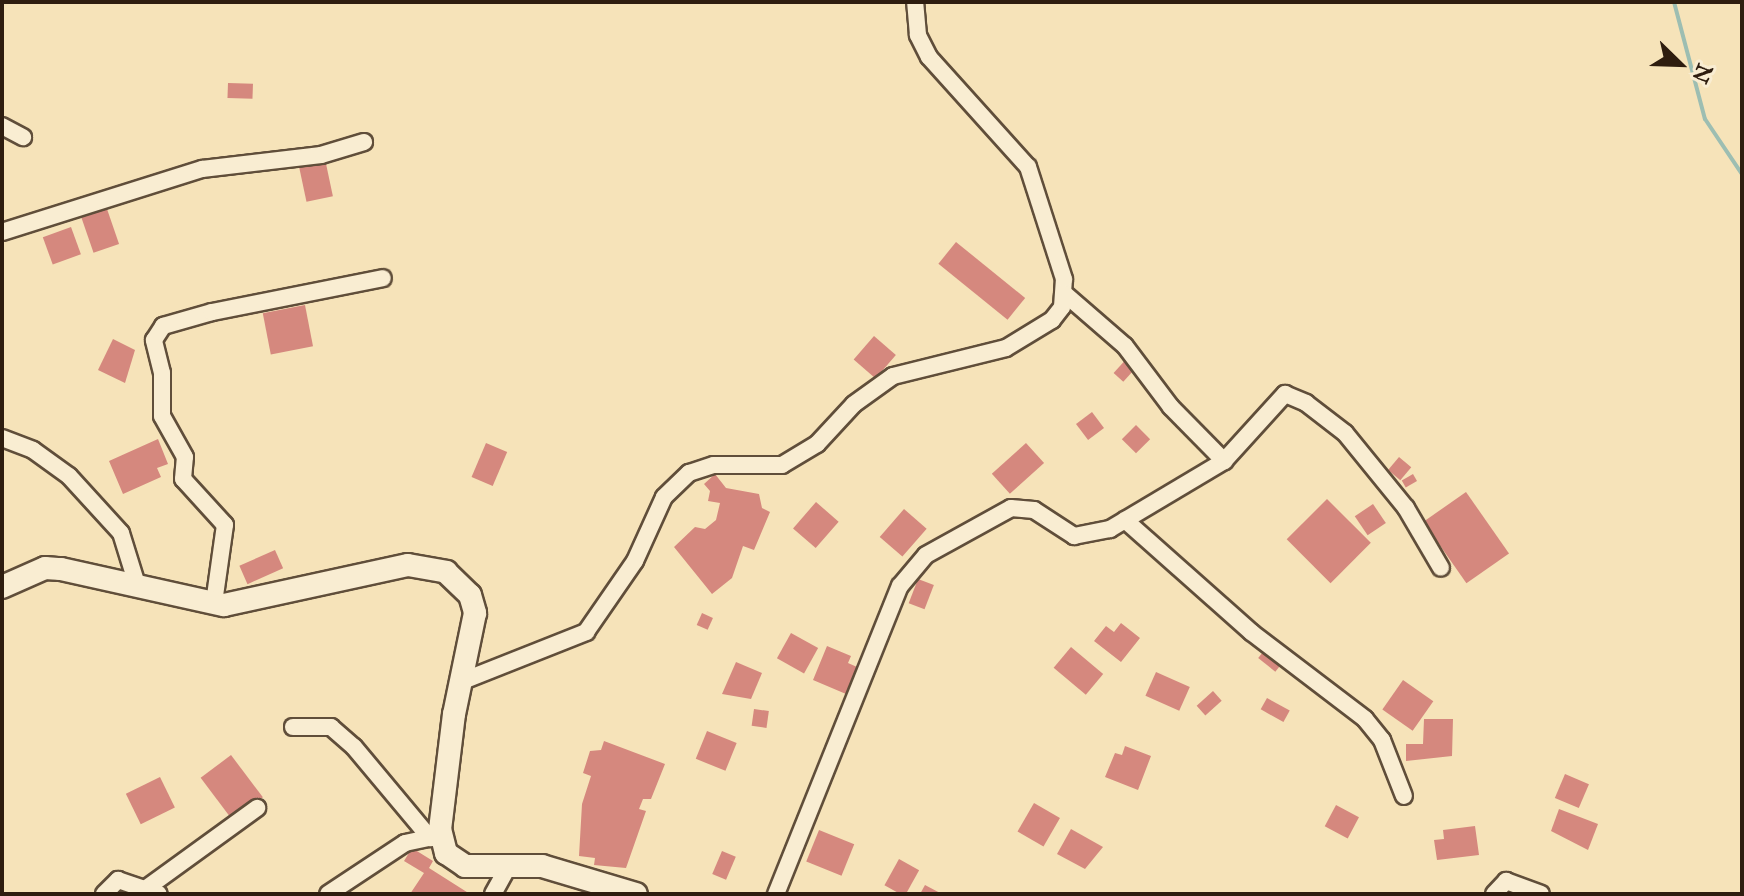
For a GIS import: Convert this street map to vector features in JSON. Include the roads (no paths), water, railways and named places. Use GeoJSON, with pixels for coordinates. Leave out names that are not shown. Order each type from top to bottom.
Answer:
{"type":"FeatureCollection","features":[{"type":"Feature","properties":{"kind":"street"},"geometry":{"type":"LineString","coordinates":[[915,2],[918,35],[929,57],[1028,167],[1065,294],[1125,346],[1171,407],[1224,461]]}},
{"type":"Feature","properties":{"kind":"street"},"geometry":{"type":"LineString","coordinates":[[2,126],[23,137]]}},
{"type":"Feature","properties":{"kind":"street"},"geometry":{"type":"LineString","coordinates":[[2,232],[202,169],[321,155],[364,142]]}},
{"type":"Feature","properties":{"kind":"street"},"geometry":{"type":"LineString","coordinates":[[214,603],[225,525],[183,479],[185,457],[162,416],[162,373],[154,340],[163,326],[212,312],[383,278]]}},
{"type":"Feature","properties":{"kind":"street"},"geometry":{"type":"LineString","coordinates":[[460,682],[586,632],[635,561],[664,497],[689,473],[714,465],[782,465],[799,457],[854,404],[893,376],[1006,348],[1052,320],[1065,294]]}},
{"type":"Feature","properties":{"kind":"street"},"geometry":{"type":"LineString","coordinates":[[776,894],[886,612],[910,570],[926,555],[1011,508],[1034,510],[1074,536],[1090,536],[1125,520],[1224,461],[1278,398],[1294,397],[1345,433],[1377,469],[1441,568]]}},
{"type":"Feature","properties":{"kind":"street"},"geometry":{"type":"LineString","coordinates":[[2,438],[33,450],[69,476],[121,533],[138,588]]}},
{"type":"Feature","properties":{"kind":"street"},"geometry":{"type":"LineString","coordinates":[[1125,520],[1251,632],[1365,719],[1382,740],[1404,796]]}},
{"type":"Feature","properties":{"kind":"street"},"geometry":{"type":"LineString","coordinates":[[2,587],[45,568],[214,603],[247,603],[328,580],[428,566],[446,572],[470,595],[475,613],[460,682],[436,837]]}},
{"type":"Feature","properties":{"kind":"street"},"geometry":{"type":"LineString","coordinates":[[293,727],[331,727],[354,747],[454,861],[573,873],[636,894]]}},
{"type":"Feature","properties":{"kind":"street"},"geometry":{"type":"LineString","coordinates":[[104,894],[118,880],[154,891],[257,808]]}},
{"type":"Feature","properties":{"kind":"street"},"geometry":{"type":"LineString","coordinates":[[328,894],[405,843],[436,837]]}},
{"type":"Feature","properties":{"kind":"street"},"geometry":{"type":"LineString","coordinates":[[493,894],[508,867]]}},
{"type":"Feature","properties":{"kind":"street"},"geometry":{"type":"LineString","coordinates":[[1494,894],[1506,881],[1541,894]]}},
{"type":"Feature","properties":{"kind":"waterway"},"geometry":{"type":"LineString","coordinates":[[1674,2],[1705,119],[1742,174]]}}]}
